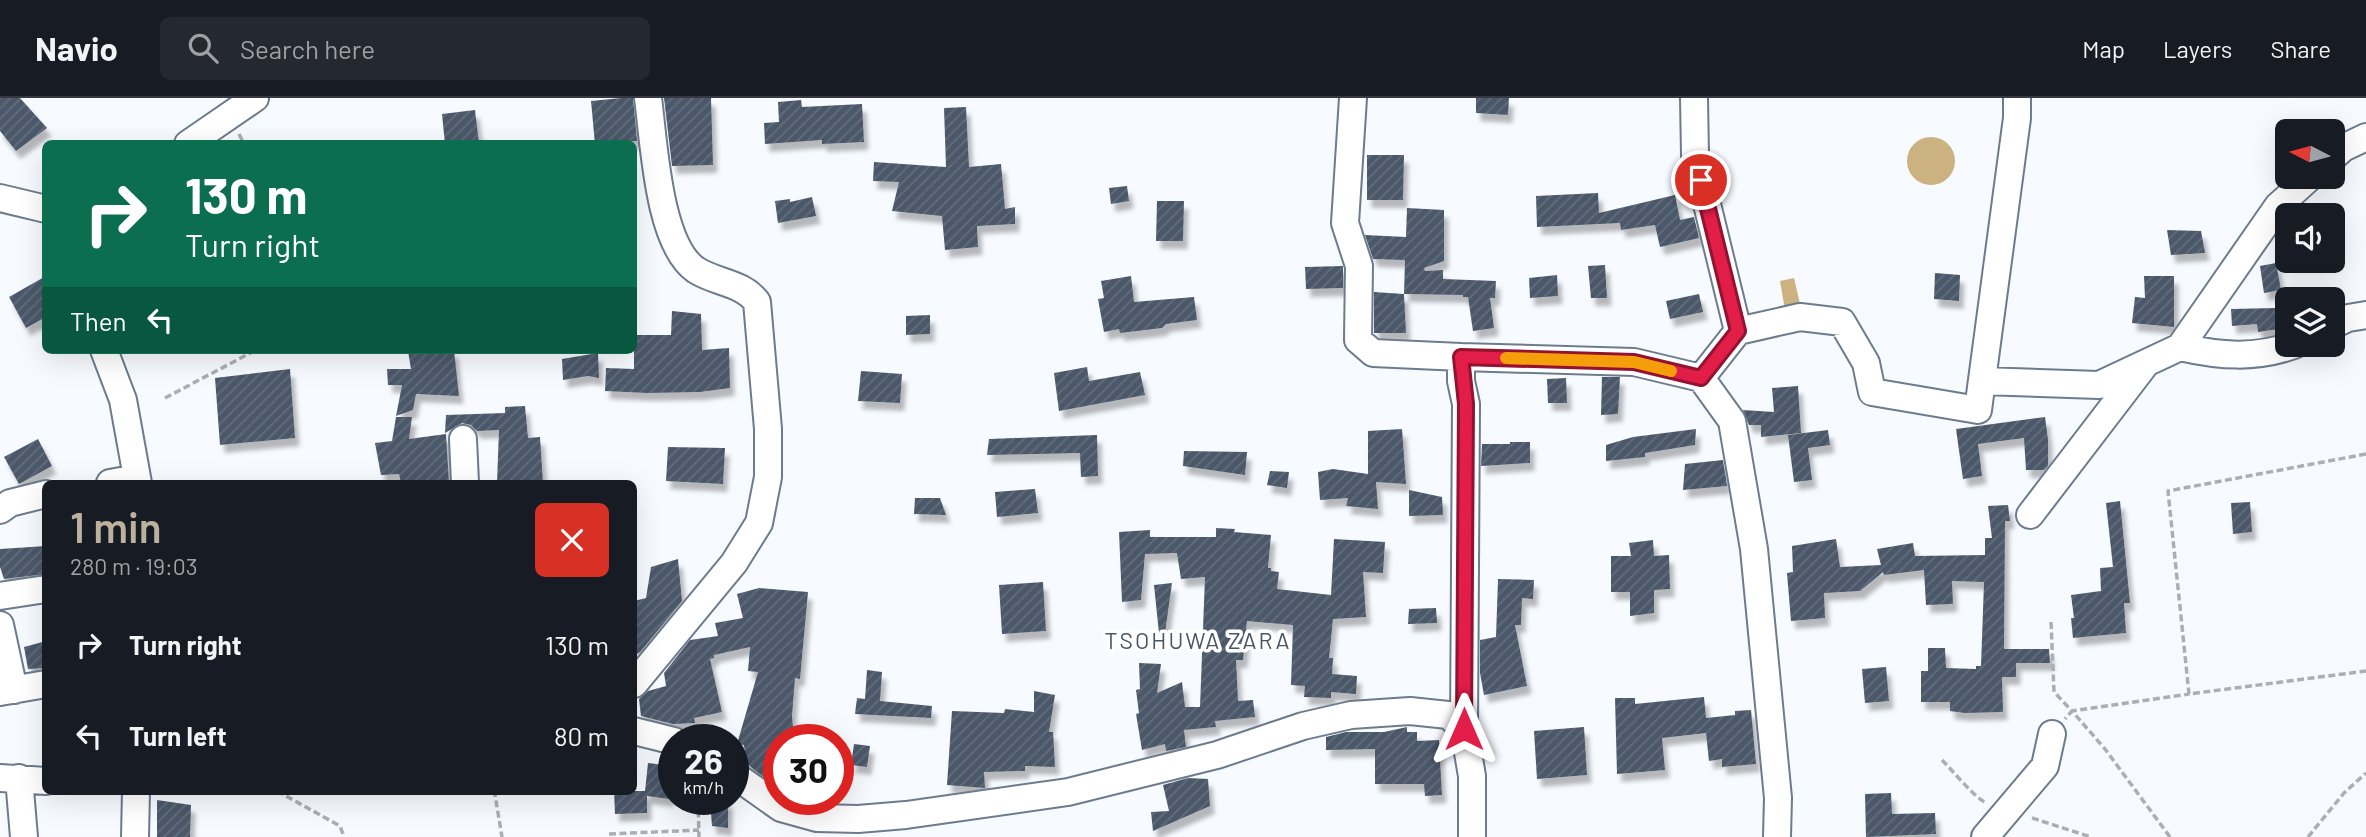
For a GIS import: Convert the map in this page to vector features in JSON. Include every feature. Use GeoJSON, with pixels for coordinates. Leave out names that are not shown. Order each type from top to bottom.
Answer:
{"type":"FeatureCollection","features":[{"type":"Feature","properties":{"kind":"street"},"geometry":{"type":"LineString","coordinates":[[194,140],[255,98]]}},
{"type":"Feature","properties":{"kind":"street"},"geometry":{"type":"LineString","coordinates":[[637,680],[734,563],[759,523],[768,477],[768,429],[758,302],[745,289],[697,271],[685,260],[676,245],[662,204],[648,98]]}},
{"type":"Feature","properties":{"kind":"street"},"geometry":{"type":"LineString","coordinates":[[1353,98],[1345,223],[1359,266],[1358,340],[1373,353],[1634,362],[1701,378],[1732,421],[1754,549],[1778,797],[1777,837]]}},
{"type":"Feature","properties":{"kind":"street"},"geometry":{"type":"LineString","coordinates":[[1694,98],[1695,155],[1738,331]]}},
{"type":"Feature","properties":{"kind":"street"},"geometry":{"type":"LineString","coordinates":[[1701,378],[1738,331],[1800,317],[1842,322],[1866,363],[1872,392],[1978,410],[2017,118],[2017,98]]}},
{"type":"Feature","properties":{"kind":"street"},"geometry":{"type":"LineString","coordinates":[[2345,147],[2366,136]]}},
{"type":"Feature","properties":{"kind":"street"},"geometry":{"type":"LineString","coordinates":[[1982,381],[2099,385],[2180,347],[2278,206],[2297,189]]}},
{"type":"Feature","properties":{"kind":"street"},"geometry":{"type":"LineString","coordinates":[[0,198],[42,208]]}},
{"type":"Feature","properties":{"kind":"street"},"geometry":{"type":"LineString","coordinates":[[2345,319],[2366,315]]}},
{"type":"Feature","properties":{"kind":"street"},"geometry":{"type":"LineString","coordinates":[[2180,347],[2208,354],[2232,356],[2259,355],[2275,350]]}},
{"type":"Feature","properties":{"kind":"street"},"geometry":{"type":"LineString","coordinates":[[106,354],[123,400],[137,480]]}},
{"type":"Feature","properties":{"kind":"street"},"geometry":{"type":"LineString","coordinates":[[1461,357],[1466,404],[1464,729],[1472,776],[1472,837]]}},
{"type":"Feature","properties":{"kind":"street"},"geometry":{"type":"LineString","coordinates":[[2030,515],[2147,363]]}},
{"type":"Feature","properties":{"kind":"street"},"geometry":{"type":"LineString","coordinates":[[463,439],[465,480]]}},
{"type":"Feature","properties":{"kind":"street"},"geometry":{"type":"LineString","coordinates":[[0,510],[10,503],[42,495]]}},
{"type":"Feature","properties":{"kind":"street"},"geometry":{"type":"LineString","coordinates":[[0,596],[42,590]]}},
{"type":"Feature","properties":{"kind":"street"},"geometry":{"type":"LineString","coordinates":[[0,625],[7,691],[42,685]]}},
{"type":"Feature","properties":{"kind":"street"},"geometry":{"type":"LineString","coordinates":[[749,786],[780,808],[817,818],[858,819],[1068,792],[1217,755],[1303,726],[1351,715],[1410,711],[1448,715],[1464,729]]}},
{"type":"Feature","properties":{"kind":"street"},"geometry":{"type":"LineString","coordinates":[[637,733],[658,737]]}},
{"type":"Feature","properties":{"kind":"street"},"geometry":{"type":"LineString","coordinates":[[1985,837],[2045,765],[2052,734]]}},
{"type":"Feature","properties":{"kind":"street"},"geometry":{"type":"LineString","coordinates":[[24,837],[10,778],[42,781]]}},
{"type":"Feature","properties":{"kind":"street"},"geometry":{"type":"LineString","coordinates":[[135,837],[136,795]]}},
{"type":"Feature","properties":{"kind":"path"},"geometry":{"type":"LineString","coordinates":[[166,398],[248,354]]}},
{"type":"Feature","properties":{"kind":"path"},"geometry":{"type":"LineString","coordinates":[[2189,694],[2168,491],[2366,454]]}},
{"type":"Feature","properties":{"kind":"path"},"geometry":{"type":"LineString","coordinates":[[2051,622],[2054,692],[2129,780],[2170,837]]}},
{"type":"Feature","properties":{"kind":"path"},"geometry":{"type":"LineString","coordinates":[[2052,734],[2072,711],[2366,671]]}},
{"type":"Feature","properties":{"kind":"path"},"geometry":{"type":"LineString","coordinates":[[1942,761],[1980,800],[2091,837]]}},
{"type":"Feature","properties":{"kind":"path"},"geometry":{"type":"LineString","coordinates":[[2308,837],[2344,793],[2366,774]]}},
{"type":"Feature","properties":{"kind":"path"},"geometry":{"type":"LineString","coordinates":[[284,795],[340,825],[344,837]]}},
{"type":"Feature","properties":{"kind":"path"},"geometry":{"type":"LineString","coordinates":[[495,795],[502,837]]}},
{"type":"Feature","properties":{"kind":"path"},"geometry":{"type":"LineString","coordinates":[[698,815],[699,837]]}},
{"type":"Feature","properties":{"kind":"path"},"geometry":{"type":"LineString","coordinates":[[609,834],[699,830]]}},
{"type":"Feature","properties":{"kind":"shaded area"},"geometry":{"type":"Polygon","coordinates":[[[1931,137],[1948,144],[1955,161],[1948,178],[1931,185],[1914,178],[1907,161],[1914,144],[1931,137]]]}},
{"type":"Feature","properties":{"kind":"shaded area"},"geometry":{"type":"Polygon","coordinates":[[[1794,278],[1800,304],[1785,310],[1780,281],[1794,278]]]}},
{"type":"Feature","properties":{"kind":"building"},"geometry":{"type":"Polygon","coordinates":[[[0,98],[20,98],[47,128],[16,151],[0,131],[0,98]]]}},
{"type":"Feature","properties":{"kind":"building"},"geometry":{"type":"Polygon","coordinates":[[[633,98],[637,140],[595,140],[591,101],[633,98]]]}},
{"type":"Feature","properties":{"kind":"building"},"geometry":{"type":"Polygon","coordinates":[[[664,98],[711,98],[713,165],[672,166],[664,98]]]}},
{"type":"Feature","properties":{"kind":"building"},"geometry":{"type":"Polygon","coordinates":[[[1476,98],[1509,98],[1508,115],[1476,113],[1476,98]]]}},
{"type":"Feature","properties":{"kind":"building"},"geometry":{"type":"Polygon","coordinates":[[[801,100],[802,107],[862,104],[864,142],[822,144],[822,140],[765,144],[764,123],[779,122],[778,102],[801,100]]]}},
{"type":"Feature","properties":{"kind":"building"},"geometry":{"type":"Polygon","coordinates":[[[966,107],[969,167],[1001,164],[1005,209],[1015,207],[1015,224],[977,226],[978,247],[945,250],[942,216],[892,211],[899,182],[873,181],[874,162],[946,167],[944,108],[966,107]]]}},
{"type":"Feature","properties":{"kind":"building"},"geometry":{"type":"Polygon","coordinates":[[[475,110],[479,140],[445,140],[442,114],[475,110]]]}},
{"type":"Feature","properties":{"kind":"building"},"geometry":{"type":"Polygon","coordinates":[[[1367,155],[1404,155],[1403,200],[1367,200],[1367,155]]]}},
{"type":"Feature","properties":{"kind":"building"},"geometry":{"type":"Polygon","coordinates":[[[1127,186],[1129,201],[1111,204],[1109,188],[1127,186]]]}},
{"type":"Feature","properties":{"kind":"building"},"geometry":{"type":"Polygon","coordinates":[[[1598,193],[1599,213],[1675,195],[1680,220],[1694,217],[1699,238],[1660,247],[1655,225],[1621,230],[1620,223],[1537,227],[1536,196],[1598,193]]]}},
{"type":"Feature","properties":{"kind":"building"},"geometry":{"type":"Polygon","coordinates":[[[812,197],[816,216],[778,223],[775,201],[790,199],[790,202],[812,197]]]}},
{"type":"Feature","properties":{"kind":"building"},"geometry":{"type":"Polygon","coordinates":[[[1157,201],[1184,201],[1183,241],[1156,241],[1157,201]]]}},
{"type":"Feature","properties":{"kind":"building"},"geometry":{"type":"Polygon","coordinates":[[[1407,208],[1444,210],[1444,261],[1424,268],[1425,271],[1443,270],[1443,279],[1496,281],[1495,298],[1490,298],[1494,328],[1473,331],[1468,297],[1463,295],[1404,294],[1405,260],[1373,259],[1365,235],[1406,237],[1407,208]]]}},
{"type":"Feature","properties":{"kind":"building"},"geometry":{"type":"Polygon","coordinates":[[[2167,230],[2201,231],[2205,253],[2171,255],[2167,230]]]}},
{"type":"Feature","properties":{"kind":"building"},"geometry":{"type":"Polygon","coordinates":[[[2275,263],[2275,273],[2278,273],[2280,287],[2264,293],[2260,266],[2275,263]]]}},
{"type":"Feature","properties":{"kind":"building"},"geometry":{"type":"Polygon","coordinates":[[[1605,265],[1607,298],[1591,298],[1588,266],[1605,265]]]}},
{"type":"Feature","properties":{"kind":"building"},"geometry":{"type":"Polygon","coordinates":[[[1343,266],[1343,288],[1306,289],[1305,267],[1343,266]]]}},
{"type":"Feature","properties":{"kind":"building"},"geometry":{"type":"Polygon","coordinates":[[[1935,273],[1960,275],[1959,301],[1934,299],[1935,273]]]}},
{"type":"Feature","properties":{"kind":"building"},"geometry":{"type":"Polygon","coordinates":[[[1557,275],[1558,296],[1530,298],[1529,278],[1557,275]]]}},
{"type":"Feature","properties":{"kind":"building"},"geometry":{"type":"Polygon","coordinates":[[[1131,276],[1134,302],[1194,297],[1197,320],[1166,324],[1162,328],[1104,332],[1098,299],[1104,298],[1101,281],[1131,276]]]}},
{"type":"Feature","properties":{"kind":"building"},"geometry":{"type":"Polygon","coordinates":[[[2144,276],[2174,276],[2174,327],[2132,323],[2135,297],[2145,298],[2144,276]]]}},
{"type":"Feature","properties":{"kind":"building"},"geometry":{"type":"Polygon","coordinates":[[[42,278],[42,319],[26,328],[9,297],[42,278]]]}},
{"type":"Feature","properties":{"kind":"building"},"geometry":{"type":"Polygon","coordinates":[[[1374,292],[1404,294],[1406,333],[1374,333],[1374,292]]]}},
{"type":"Feature","properties":{"kind":"building"},"geometry":{"type":"Polygon","coordinates":[[[1699,294],[1703,312],[1670,319],[1666,301],[1699,294]]]}},
{"type":"Feature","properties":{"kind":"building"},"geometry":{"type":"Polygon","coordinates":[[[2275,308],[2275,330],[2258,332],[2257,324],[2232,326],[2231,309],[2275,308]]]}},
{"type":"Feature","properties":{"kind":"building"},"geometry":{"type":"Polygon","coordinates":[[[672,311],[701,314],[702,350],[729,348],[730,388],[700,392],[605,391],[606,368],[634,369],[637,335],[671,335],[672,311]]]}},
{"type":"Feature","properties":{"kind":"building"},"geometry":{"type":"Polygon","coordinates":[[[930,315],[930,334],[906,335],[906,316],[930,315]]]}},
{"type":"Feature","properties":{"kind":"building"},"geometry":{"type":"Polygon","coordinates":[[[408,354],[454,354],[459,396],[416,394],[413,410],[396,416],[402,385],[388,385],[387,369],[411,369],[408,354]]]}},
{"type":"Feature","properties":{"kind":"building"},"geometry":{"type":"Polygon","coordinates":[[[598,354],[599,378],[588,376],[563,380],[562,359],[598,354]]]}},
{"type":"Feature","properties":{"kind":"building"},"geometry":{"type":"Polygon","coordinates":[[[1087,367],[1089,381],[1140,372],[1145,395],[1059,411],[1054,373],[1087,367]]]}},
{"type":"Feature","properties":{"kind":"building"},"geometry":{"type":"Polygon","coordinates":[[[290,369],[295,438],[220,445],[215,378],[290,369]]]}},
{"type":"Feature","properties":{"kind":"building"},"geometry":{"type":"Polygon","coordinates":[[[861,371],[902,374],[900,403],[858,401],[861,371]]]}},
{"type":"Feature","properties":{"kind":"building"},"geometry":{"type":"Polygon","coordinates":[[[1602,377],[1620,377],[1618,414],[1601,415],[1602,377]]]}},
{"type":"Feature","properties":{"kind":"building"},"geometry":{"type":"Polygon","coordinates":[[[1566,378],[1567,403],[1548,403],[1547,379],[1566,378]]]}},
{"type":"Feature","properties":{"kind":"building"},"geometry":{"type":"Polygon","coordinates":[[[1798,386],[1801,433],[1761,437],[1761,425],[1749,425],[1743,410],[1774,412],[1772,388],[1798,386]]]}},
{"type":"Feature","properties":{"kind":"building"},"geometry":{"type":"Polygon","coordinates":[[[525,406],[528,438],[540,437],[543,480],[497,480],[499,430],[477,431],[471,425],[462,423],[445,433],[446,415],[505,413],[505,407],[525,406]]]}},
{"type":"Feature","properties":{"kind":"building"},"geometry":{"type":"Polygon","coordinates":[[[396,417],[412,417],[409,439],[446,434],[449,480],[400,480],[399,474],[381,475],[375,443],[392,441],[396,417]]]}},
{"type":"Feature","properties":{"kind":"building"},"geometry":{"type":"Polygon","coordinates":[[[2045,417],[2048,466],[2044,470],[2026,470],[2024,438],[1978,444],[1982,476],[1963,479],[1956,429],[2045,417]]]}},
{"type":"Feature","properties":{"kind":"building"},"geometry":{"type":"Polygon","coordinates":[[[1402,429],[1406,484],[1376,482],[1378,509],[1346,506],[1348,498],[1320,500],[1318,472],[1333,469],[1368,474],[1368,431],[1402,429]]]}},
{"type":"Feature","properties":{"kind":"building"},"geometry":{"type":"Polygon","coordinates":[[[1696,429],[1695,445],[1645,453],[1645,457],[1606,461],[1606,445],[1633,437],[1696,429]]]}},
{"type":"Feature","properties":{"kind":"building"},"geometry":{"type":"Polygon","coordinates":[[[1828,430],[1830,445],[1808,448],[1812,480],[1794,482],[1788,435],[1828,430]]]}},
{"type":"Feature","properties":{"kind":"building"},"geometry":{"type":"Polygon","coordinates":[[[1097,435],[1098,476],[1081,477],[1080,453],[987,455],[989,439],[1097,435]]]}},
{"type":"Feature","properties":{"kind":"building"},"geometry":{"type":"Polygon","coordinates":[[[38,439],[52,466],[19,484],[4,457],[38,439]]]}},
{"type":"Feature","properties":{"kind":"building"},"geometry":{"type":"Polygon","coordinates":[[[1530,442],[1530,463],[1481,466],[1482,444],[1530,442]]]}},
{"type":"Feature","properties":{"kind":"building"},"geometry":{"type":"Polygon","coordinates":[[[668,447],[725,448],[723,484],[666,481],[668,447]]]}},
{"type":"Feature","properties":{"kind":"building"},"geometry":{"type":"Polygon","coordinates":[[[1184,451],[1247,452],[1245,475],[1183,466],[1184,451]]]}},
{"type":"Feature","properties":{"kind":"building"},"geometry":{"type":"Polygon","coordinates":[[[1723,460],[1727,486],[1683,490],[1685,464],[1723,460]]]}},
{"type":"Feature","properties":{"kind":"building"},"geometry":{"type":"Polygon","coordinates":[[[1270,471],[1289,472],[1287,488],[1267,485],[1270,471]]]}},
{"type":"Feature","properties":{"kind":"building"},"geometry":{"type":"Polygon","coordinates":[[[1035,489],[1038,513],[997,517],[995,492],[1035,489]]]}},
{"type":"Feature","properties":{"kind":"building"},"geometry":{"type":"Polygon","coordinates":[[[1409,490],[1442,497],[1443,515],[1409,516],[1409,490]]]}},
{"type":"Feature","properties":{"kind":"building"},"geometry":{"type":"Polygon","coordinates":[[[915,498],[940,498],[946,515],[914,514],[915,498]]]}},
{"type":"Feature","properties":{"kind":"building"},"geometry":{"type":"Polygon","coordinates":[[[2120,501],[2130,603],[2124,603],[2126,633],[2073,638],[2071,595],[2101,591],[2100,568],[2113,567],[2106,503],[2120,501]]]}},
{"type":"Feature","properties":{"kind":"building"},"geometry":{"type":"Polygon","coordinates":[[[2250,502],[2252,532],[2233,534],[2231,503],[2250,502]]]}},
{"type":"Feature","properties":{"kind":"building"},"geometry":{"type":"Polygon","coordinates":[[[2008,505],[2010,521],[2005,521],[2004,649],[2049,649],[2050,663],[2016,663],[2016,677],[2002,677],[2003,712],[1965,713],[1950,711],[1950,702],[1921,702],[1921,671],[1928,671],[1928,648],[1945,648],[1946,668],[1976,669],[1976,666],[1981,666],[1984,582],[1952,581],[1953,604],[1926,605],[1924,570],[1884,575],[1883,572],[1860,591],[1824,593],[1825,618],[1791,621],[1787,573],[1793,572],[1792,546],[1836,539],[1840,567],[1881,565],[1877,549],[1913,543],[1915,556],[1985,555],[1985,538],[1992,538],[1988,506],[2008,505]]]}},
{"type":"Feature","properties":{"kind":"building"},"geometry":{"type":"Polygon","coordinates":[[[1216,528],[1271,535],[1268,568],[1279,572],[1277,589],[1331,595],[1334,539],[1385,542],[1383,573],[1363,572],[1366,617],[1333,619],[1329,658],[1333,658],[1332,674],[1357,676],[1356,694],[1331,692],[1331,698],[1304,697],[1305,686],[1291,685],[1293,625],[1247,621],[1243,660],[1236,660],[1238,701],[1253,700],[1255,717],[1215,721],[1216,727],[1184,730],[1186,747],[1166,751],[1165,744],[1142,750],[1136,714],[1139,713],[1136,690],[1140,689],[1139,663],[1161,664],[1157,693],[1182,682],[1185,707],[1200,707],[1205,577],[1181,579],[1177,553],[1145,554],[1141,600],[1122,602],[1119,532],[1150,530],[1150,537],[1216,537],[1216,528]]]}},
{"type":"Feature","properties":{"kind":"building"},"geometry":{"type":"Polygon","coordinates":[[[1653,540],[1654,556],[1669,555],[1670,589],[1654,590],[1654,613],[1630,616],[1630,592],[1611,592],[1611,556],[1631,556],[1629,543],[1653,540]]]}},
{"type":"Feature","properties":{"kind":"building"},"geometry":{"type":"Polygon","coordinates":[[[42,546],[42,574],[4,579],[0,567],[0,549],[42,546]]]}},
{"type":"Feature","properties":{"kind":"building"},"geometry":{"type":"Polygon","coordinates":[[[678,559],[682,601],[637,654],[637,600],[646,598],[651,567],[678,559]]]}},
{"type":"Feature","properties":{"kind":"building"},"geometry":{"type":"Polygon","coordinates":[[[1498,579],[1534,580],[1533,599],[1522,598],[1521,625],[1515,625],[1527,686],[1484,695],[1480,673],[1480,640],[1496,637],[1498,579]]]}},
{"type":"Feature","properties":{"kind":"building"},"geometry":{"type":"Polygon","coordinates":[[[1043,582],[1046,631],[1002,634],[999,585],[1043,582]]]}},
{"type":"Feature","properties":{"kind":"building"},"geometry":{"type":"Polygon","coordinates":[[[1172,583],[1165,633],[1159,633],[1154,585],[1172,583]]]}},
{"type":"Feature","properties":{"kind":"building"},"geometry":{"type":"Polygon","coordinates":[[[759,588],[808,592],[800,679],[795,678],[793,724],[763,724],[763,776],[749,766],[749,724],[743,724],[758,672],[748,671],[750,647],[714,655],[714,658],[710,659],[722,712],[694,718],[695,723],[673,724],[641,716],[639,699],[648,691],[666,686],[664,673],[690,640],[718,636],[715,623],[743,618],[737,594],[759,588]]]}},
{"type":"Feature","properties":{"kind":"building"},"geometry":{"type":"Polygon","coordinates":[[[1436,608],[1437,623],[1408,624],[1409,609],[1436,608]]]}},
{"type":"Feature","properties":{"kind":"building"},"geometry":{"type":"Polygon","coordinates":[[[42,642],[42,668],[28,669],[24,647],[42,642]]]}},
{"type":"Feature","properties":{"kind":"building"},"geometry":{"type":"Polygon","coordinates":[[[1886,667],[1889,701],[1865,703],[1862,669],[1886,667]]]}},
{"type":"Feature","properties":{"kind":"building"},"geometry":{"type":"Polygon","coordinates":[[[867,670],[882,672],[880,701],[932,706],[931,718],[855,714],[857,698],[865,699],[867,670]]]}},
{"type":"Feature","properties":{"kind":"building"},"geometry":{"type":"Polygon","coordinates":[[[1034,691],[1055,695],[1049,732],[1053,732],[1055,767],[1025,766],[1025,771],[984,772],[985,788],[947,785],[952,711],[1004,713],[1005,709],[1034,712],[1034,691]]]}},
{"type":"Feature","properties":{"kind":"building"},"geometry":{"type":"Polygon","coordinates":[[[1704,697],[1706,718],[1735,715],[1735,711],[1751,710],[1756,764],[1722,767],[1722,759],[1709,761],[1706,733],[1662,738],[1665,770],[1617,774],[1615,698],[1635,698],[1635,704],[1704,697]]]}},
{"type":"Feature","properties":{"kind":"building"},"geometry":{"type":"Polygon","coordinates":[[[1407,727],[1407,732],[1417,732],[1417,741],[1439,740],[1442,795],[1425,796],[1424,784],[1375,784],[1375,749],[1326,750],[1326,737],[1346,732],[1384,732],[1407,727]]]}},
{"type":"Feature","properties":{"kind":"building"},"geometry":{"type":"Polygon","coordinates":[[[1584,727],[1587,775],[1537,779],[1534,731],[1584,727]]]}},
{"type":"Feature","properties":{"kind":"building"},"geometry":{"type":"Polygon","coordinates":[[[854,744],[870,746],[867,767],[854,765],[854,744]]]}},
{"type":"Feature","properties":{"kind":"building"},"geometry":{"type":"Polygon","coordinates":[[[648,763],[658,764],[658,798],[647,796],[647,813],[615,814],[614,795],[637,795],[637,791],[645,791],[648,763]]]}},
{"type":"Feature","properties":{"kind":"building"},"geometry":{"type":"Polygon","coordinates":[[[1188,778],[1208,779],[1210,806],[1153,831],[1151,812],[1169,811],[1163,785],[1188,778]]]}},
{"type":"Feature","properties":{"kind":"building"},"geometry":{"type":"Polygon","coordinates":[[[1891,793],[1892,814],[1935,813],[1936,834],[1866,837],[1865,794],[1891,793]]]}},
{"type":"Feature","properties":{"kind":"building"},"geometry":{"type":"Polygon","coordinates":[[[157,800],[191,805],[190,837],[157,837],[157,800]]]}},
{"type":"Feature","properties":{"kind":"building"},"geometry":{"type":"Polygon","coordinates":[[[711,815],[728,815],[728,828],[712,826],[711,815]]]}},
{"type":"Feature","properties":{"kind":"slow traffic"},"geometry":{"type":"LineString","coordinates":[[1506,358],[1634,362],[1671,371]]}},
{"type":"Feature","properties":{"kind":"district","name":"TSOHUWA ZARA"},"geometry":{"type":"Point","coordinates":[1198,641]}},
{"type":"Feature","properties":{"kind":"route"},"geometry":{"type":"LineString","coordinates":[[1464,729],[1466,404],[1461,381],[1461,357],[1634,362],[1701,378],[1738,331],[1701,180]]}}]}
